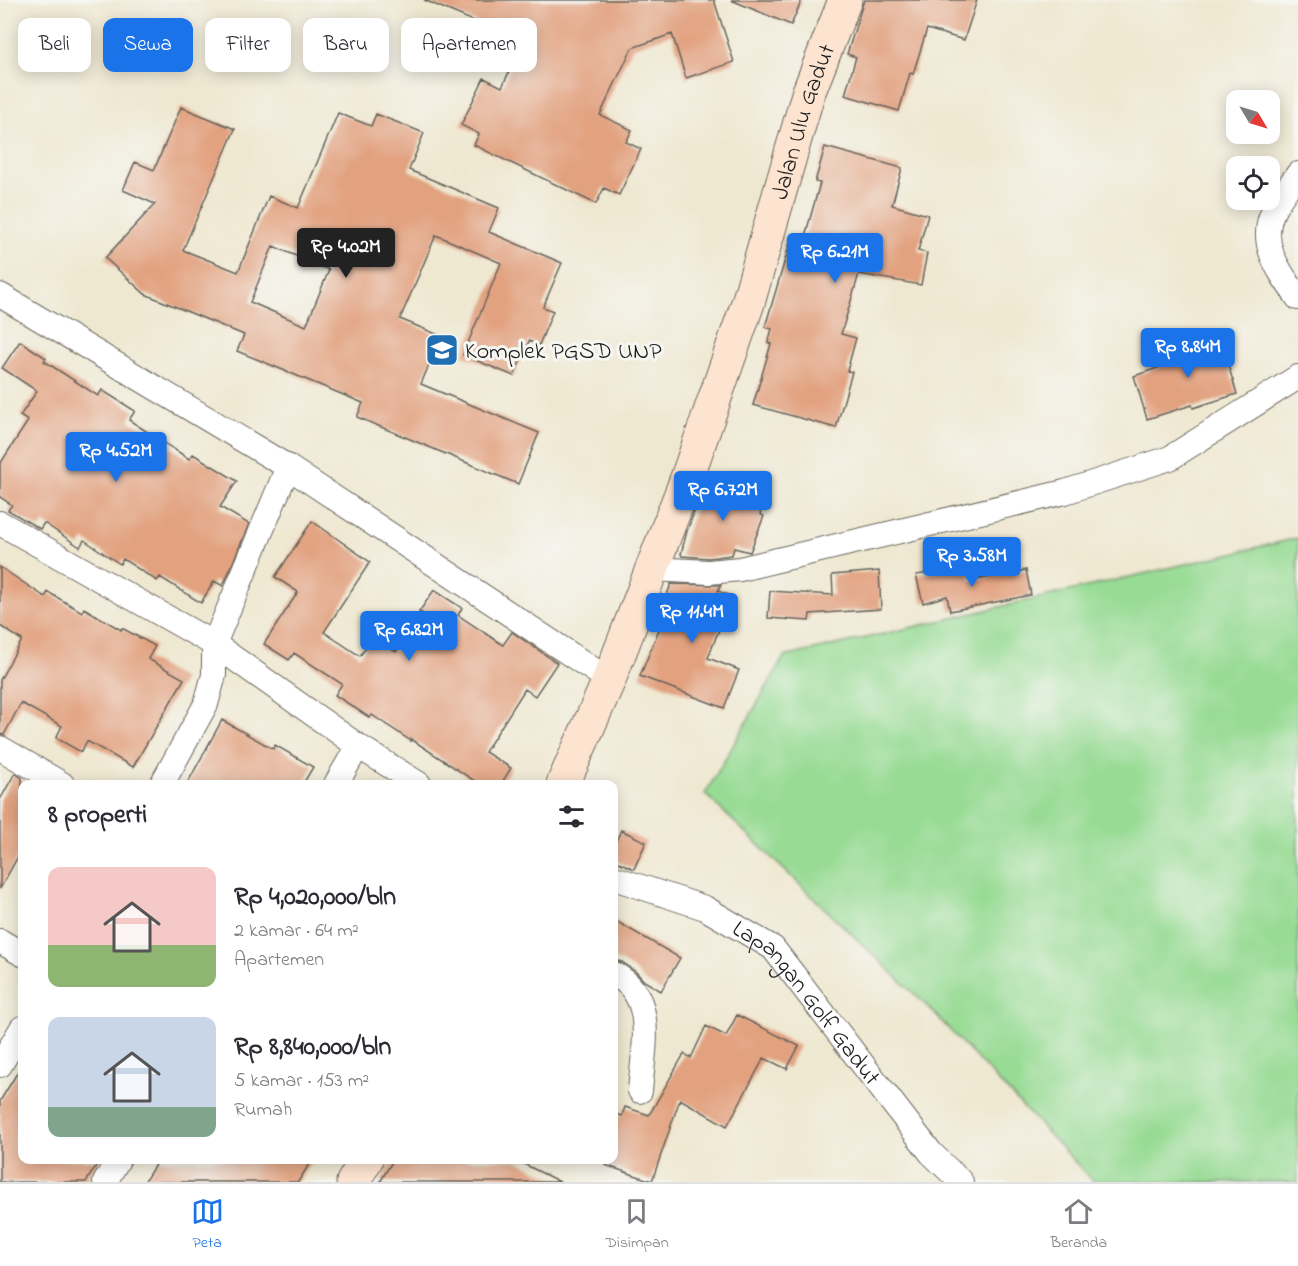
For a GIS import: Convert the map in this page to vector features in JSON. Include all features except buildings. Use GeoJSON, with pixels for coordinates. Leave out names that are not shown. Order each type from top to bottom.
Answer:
{"type":"FeatureCollection","features":[{"type":"Feature","properties":{"kind":"street","name":"Jalan Ulu Gadut"},"geometry":{"type":"LineString","coordinates":[[565,780],[609,680],[687,478],[748,303],[808,94],[845,0]]}},
{"type":"Feature","properties":{"kind":"street"},"geometry":{"type":"LineString","coordinates":[[1298,174],[1273,210],[1266,239],[1278,269],[1298,298]]}},
{"type":"Feature","properties":{"kind":"street"},"geometry":{"type":"LineString","coordinates":[[0,295],[288,467],[609,680]]}},
{"type":"Feature","properties":{"kind":"street"},"geometry":{"type":"LineString","coordinates":[[651,569],[709,572],[740,569],[1065,492],[1170,458],[1298,377]]}},
{"type":"Feature","properties":{"kind":"street"},"geometry":{"type":"LineString","coordinates":[[164,780],[206,704],[214,675],[214,644],[288,467]]}},
{"type":"Feature","properties":{"kind":"street"},"geometry":{"type":"LineString","coordinates":[[0,523],[214,644],[358,746],[413,780]]}},
{"type":"Feature","properties":{"kind":"street"},"geometry":{"type":"LineString","coordinates":[[338,780],[358,746]]}},
{"type":"Feature","properties":{"kind":"street"},"geometry":{"type":"LineString","coordinates":[[0,748],[55,780]]}},
{"type":"Feature","properties":{"kind":"street","name":"Lapangan Golf Gadut"},"geometry":{"type":"LineString","coordinates":[[618,879],[705,908],[773,948],[931,1153],[961,1182]]}},
{"type":"Feature","properties":{"kind":"street"},"geometry":{"type":"LineString","coordinates":[[0,941],[18,952]]}},
{"type":"Feature","properties":{"kind":"street"},"geometry":{"type":"LineString","coordinates":[[618,977],[633,987],[642,1007],[644,1044],[640,1091]]}},
{"type":"Feature","properties":{"kind":"street"},"geometry":{"type":"LineString","coordinates":[[0,1065],[18,1035]]}},
{"type":"Feature","properties":{"kind":"street"},"geometry":{"type":"LineString","coordinates":[[105,1182],[116,1164]]}},
{"type":"Feature","properties":{"kind":"green space"},"geometry":{"type":"Polygon","coordinates":[[[1298,538],[1298,1182],[1094,1182],[927,1006],[705,794],[784,657],[1298,538]]]}},
{"type":"Feature","properties":{"kind":"place","name":"Komplek PGSD UNP"},"geometry":{"type":"Point","coordinates":[442,350]}}]}
